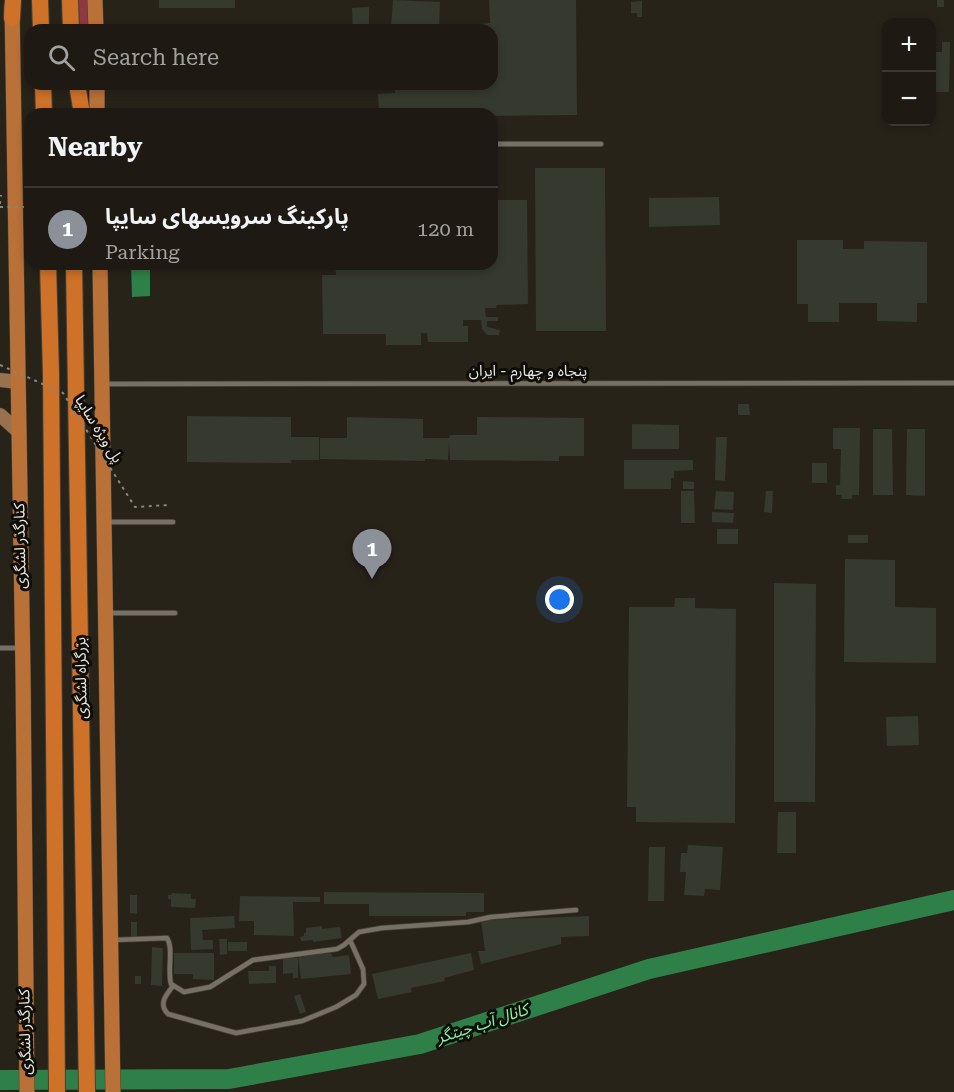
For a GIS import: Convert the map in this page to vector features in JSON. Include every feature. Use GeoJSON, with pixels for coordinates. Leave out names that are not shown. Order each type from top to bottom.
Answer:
{"type":"FeatureCollection","features":[{"type":"Feature","properties":{"kind":"highway"},"geometry":{"type":"LineString","coordinates":[[12,18],[13,0]]}},
{"type":"Feature","properties":{"kind":"highway"},"geometry":{"type":"LineString","coordinates":[[40,0],[41,24]]}},
{"type":"Feature","properties":{"kind":"highway"},"geometry":{"type":"LineString","coordinates":[[70,0],[71,24]]}},
{"type":"Feature","properties":{"kind":"highway"},"geometry":{"type":"LineString","coordinates":[[43,90],[44,108]]}},
{"type":"Feature","properties":{"kind":"highway"},"geometry":{"type":"LineString","coordinates":[[72,90],[72,108]]}},
{"type":"Feature","properties":{"kind":"highway"},"geometry":{"type":"LineString","coordinates":[[78,90],[81,108]]}},
{"type":"Feature","properties":{"kind":"highway","name":"بزرگراه لشگری"},"geometry":{"type":"LineString","coordinates":[[48,270],[57,1092]]}},
{"type":"Feature","properties":{"kind":"highway","name":"بزرگراه لشگری"},"geometry":{"type":"LineString","coordinates":[[74,270],[87,1092]]}},
{"type":"Feature","properties":{"kind":"main road"},"geometry":{"type":"LineString","coordinates":[[95,0],[96,24]]}},
{"type":"Feature","properties":{"kind":"main road","name":"کنارگذر لشگری"},"geometry":{"type":"LineString","coordinates":[[12,18],[27,1092]]}},
{"type":"Feature","properties":{"kind":"main road"},"geometry":{"type":"LineString","coordinates":[[97,90],[97,108]]}},
{"type":"Feature","properties":{"kind":"main road"},"geometry":{"type":"LineString","coordinates":[[100,270],[113,1092]]}},
{"type":"Feature","properties":{"kind":"main road"},"geometry":{"type":"LineString","coordinates":[[0,380],[18,382]]}},
{"type":"Feature","properties":{"kind":"main road"},"geometry":{"type":"LineString","coordinates":[[0,415],[18,430]]}},
{"type":"Feature","properties":{"kind":"lane"},"geometry":{"type":"LineString","coordinates":[[498,144],[601,144]]}},
{"type":"Feature","properties":{"kind":"lane","name":"پنجاه و چهارم - ایران"},"geometry":{"type":"LineString","coordinates":[[102,384],[954,383]]}},
{"type":"Feature","properties":{"kind":"lane"},"geometry":{"type":"LineString","coordinates":[[104,522],[173,522]]}},
{"type":"Feature","properties":{"kind":"lane"},"geometry":{"type":"LineString","coordinates":[[105,613],[175,613]]}},
{"type":"Feature","properties":{"kind":"lane"},"geometry":{"type":"LineString","coordinates":[[0,648],[22,648]]}},
{"type":"Feature","properties":{"kind":"lane"},"geometry":{"type":"LineString","coordinates":[[111,940],[167,938],[171,945],[169,975],[173,986],[184,992],[210,987],[253,960],[337,949],[359,932],[576,910]]}},
{"type":"Feature","properties":{"kind":"lane"},"geometry":{"type":"LineString","coordinates":[[173,986],[164,996],[165,1012],[236,1033],[302,1021],[336,1007],[356,995],[364,984],[363,969],[350,940]]}},
{"type":"Feature","properties":{"kind":"path"},"geometry":{"type":"LineString","coordinates":[[0,207],[24,207]]}},
{"type":"Feature","properties":{"kind":"path","name":"پل ویژه سایپا"},"geometry":{"type":"LineString","coordinates":[[0,365],[63,393],[135,507],[169,505]]}},
{"type":"Feature","properties":{"kind":"shaded area"},"geometry":{"type":"Polygon","coordinates":[[[76,0],[89,0],[89,24],[78,24],[76,0]]]}},
{"type":"Feature","properties":{"kind":"shaded area"},"geometry":{"type":"Polygon","coordinates":[[[131,270],[150,270],[150,296],[132,297],[131,270]]]}},
{"type":"Feature","properties":{"kind":"building"},"geometry":{"type":"Polygon","coordinates":[[[159,0],[235,0],[235,8],[159,8],[159,0]]]}},
{"type":"Feature","properties":{"kind":"building"},"geometry":{"type":"Polygon","coordinates":[[[393,0],[440,2],[439,24],[391,24],[393,0]]]}},
{"type":"Feature","properties":{"kind":"building"},"geometry":{"type":"Polygon","coordinates":[[[489,0],[576,0],[577,115],[498,116],[498,108],[379,108],[378,94],[395,93],[395,90],[498,90],[498,24],[477,24],[490,23],[489,0]]]}},
{"type":"Feature","properties":{"kind":"building"},"geometry":{"type":"Polygon","coordinates":[[[937,0],[944,0],[944,7],[937,7],[937,0]]]}},
{"type":"Feature","properties":{"kind":"building"},"geometry":{"type":"Polygon","coordinates":[[[642,1],[642,17],[637,17],[637,13],[631,13],[631,2],[642,1]]]}},
{"type":"Feature","properties":{"kind":"building"},"geometry":{"type":"Polygon","coordinates":[[[369,7],[369,24],[353,24],[352,8],[369,7]]]}},
{"type":"Feature","properties":{"kind":"building"},"geometry":{"type":"Polygon","coordinates":[[[942,42],[950,42],[949,92],[936,92],[936,52],[942,52],[942,42]]]}},
{"type":"Feature","properties":{"kind":"building"},"geometry":{"type":"Polygon","coordinates":[[[535,168],[605,168],[606,331],[536,331],[535,168]]]}},
{"type":"Feature","properties":{"kind":"building"},"geometry":{"type":"Polygon","coordinates":[[[719,197],[720,225],[649,227],[649,198],[719,197]]]}},
{"type":"Feature","properties":{"kind":"building"},"geometry":{"type":"Polygon","coordinates":[[[498,200],[527,200],[528,304],[497,305],[496,308],[485,308],[486,317],[498,317],[498,321],[487,321],[487,327],[500,330],[499,335],[487,335],[482,329],[481,320],[463,320],[463,326],[468,326],[468,342],[428,342],[427,333],[421,333],[421,345],[386,345],[386,334],[323,334],[322,275],[336,275],[336,270],[498,270],[498,200]]]}},
{"type":"Feature","properties":{"kind":"building"},"geometry":{"type":"Polygon","coordinates":[[[797,240],[843,240],[843,249],[864,249],[864,241],[927,242],[927,303],[917,303],[917,322],[877,321],[877,303],[839,303],[839,322],[808,322],[808,304],[797,304],[797,240]]]}},
{"type":"Feature","properties":{"kind":"building"},"geometry":{"type":"Polygon","coordinates":[[[738,404],[749,404],[750,415],[738,415],[738,404]]]}},
{"type":"Feature","properties":{"kind":"building"},"geometry":{"type":"Polygon","coordinates":[[[187,416],[291,417],[291,437],[319,437],[319,460],[291,460],[291,463],[187,462],[187,416]]]}},
{"type":"Feature","properties":{"kind":"building"},"geometry":{"type":"Polygon","coordinates":[[[347,417],[423,419],[423,438],[477,435],[477,417],[584,418],[584,456],[559,456],[559,461],[450,460],[449,442],[448,460],[320,459],[320,438],[347,438],[347,417]]]}},
{"type":"Feature","properties":{"kind":"building"},"geometry":{"type":"Polygon","coordinates":[[[632,424],[679,425],[679,449],[632,449],[632,424]]]}},
{"type":"Feature","properties":{"kind":"building"},"geometry":{"type":"Polygon","coordinates":[[[833,428],[860,428],[859,495],[852,495],[852,499],[842,499],[841,495],[836,495],[836,485],[840,485],[841,449],[833,449],[833,428]]]}},
{"type":"Feature","properties":{"kind":"building"},"geometry":{"type":"Polygon","coordinates":[[[873,429],[892,429],[893,495],[873,495],[873,429]]]}},
{"type":"Feature","properties":{"kind":"building"},"geometry":{"type":"Polygon","coordinates":[[[907,429],[925,429],[925,496],[906,495],[907,429]]]}},
{"type":"Feature","properties":{"kind":"building"},"geometry":{"type":"Polygon","coordinates":[[[716,437],[727,437],[725,481],[715,480],[716,437]]]}},
{"type":"Feature","properties":{"kind":"building"},"geometry":{"type":"Polygon","coordinates":[[[624,460],[693,460],[693,470],[674,471],[674,478],[671,478],[671,489],[624,489],[624,460]]]}},
{"type":"Feature","properties":{"kind":"building"},"geometry":{"type":"Polygon","coordinates":[[[812,463],[827,463],[827,483],[812,483],[812,463]]]}},
{"type":"Feature","properties":{"kind":"building"},"geometry":{"type":"Polygon","coordinates":[[[683,481],[694,482],[694,489],[683,489],[683,481]]]}},
{"type":"Feature","properties":{"kind":"building"},"geometry":{"type":"Polygon","coordinates":[[[681,491],[694,491],[695,523],[681,523],[681,491]]]}},
{"type":"Feature","properties":{"kind":"building"},"geometry":{"type":"Polygon","coordinates":[[[716,491],[734,492],[733,510],[714,509],[716,491]]]}},
{"type":"Feature","properties":{"kind":"building"},"geometry":{"type":"Polygon","coordinates":[[[766,491],[773,491],[772,513],[764,512],[766,491]]]}},
{"type":"Feature","properties":{"kind":"building"},"geometry":{"type":"Polygon","coordinates":[[[712,512],[734,513],[733,523],[712,522],[712,512]]]}},
{"type":"Feature","properties":{"kind":"building"},"geometry":{"type":"Polygon","coordinates":[[[717,529],[738,529],[738,544],[717,544],[717,529]]]}},
{"type":"Feature","properties":{"kind":"building"},"geometry":{"type":"Polygon","coordinates":[[[848,535],[868,535],[868,543],[848,543],[848,535]]]}},
{"type":"Feature","properties":{"kind":"building"},"geometry":{"type":"Polygon","coordinates":[[[845,559],[895,560],[895,607],[936,608],[936,663],[844,662],[845,559]]]}},
{"type":"Feature","properties":{"kind":"building"},"geometry":{"type":"Polygon","coordinates":[[[774,583],[816,584],[815,802],[774,802],[774,583]]]}},
{"type":"Feature","properties":{"kind":"building"},"geometry":{"type":"Polygon","coordinates":[[[675,598],[695,598],[695,608],[736,609],[735,823],[636,822],[636,807],[627,807],[629,607],[674,607],[675,598]]]}},
{"type":"Feature","properties":{"kind":"building"},"geometry":{"type":"Polygon","coordinates":[[[918,716],[919,745],[887,746],[886,717],[918,716]]]}},
{"type":"Feature","properties":{"kind":"building"},"geometry":{"type":"Polygon","coordinates":[[[778,812],[796,812],[796,853],[777,853],[778,812]]]}},
{"type":"Feature","properties":{"kind":"building"},"geometry":{"type":"Polygon","coordinates":[[[688,845],[723,847],[720,890],[705,889],[704,896],[684,895],[686,872],[680,872],[681,853],[687,853],[688,845]]]}},
{"type":"Feature","properties":{"kind":"building"},"geometry":{"type":"Polygon","coordinates":[[[649,847],[665,847],[664,901],[648,901],[649,847]]]}},
{"type":"Feature","properties":{"kind":"building"},"geometry":{"type":"Polygon","coordinates":[[[324,892],[484,893],[484,912],[466,912],[466,916],[369,916],[369,904],[324,904],[324,892]]]}},
{"type":"Feature","properties":{"kind":"building"},"geometry":{"type":"Polygon","coordinates":[[[172,893],[191,894],[191,899],[196,899],[195,908],[171,907],[171,899],[168,899],[168,895],[172,893]]]}},
{"type":"Feature","properties":{"kind":"building"},"geometry":{"type":"Polygon","coordinates":[[[130,895],[137,895],[137,914],[130,913],[130,895]]]}},
{"type":"Feature","properties":{"kind":"building"},"geometry":{"type":"Polygon","coordinates":[[[240,896],[320,897],[320,902],[293,902],[294,936],[254,935],[254,921],[239,921],[240,896]]]}},
{"type":"Feature","properties":{"kind":"building"},"geometry":{"type":"Polygon","coordinates":[[[234,916],[235,928],[202,930],[203,940],[213,940],[213,949],[191,950],[190,918],[234,916]]]}},
{"type":"Feature","properties":{"kind":"building"},"geometry":{"type":"Polygon","coordinates":[[[589,916],[589,936],[561,937],[561,944],[481,964],[478,951],[485,951],[481,920],[589,916]]]}},
{"type":"Feature","properties":{"kind":"building"},"geometry":{"type":"Polygon","coordinates":[[[131,922],[137,922],[137,937],[131,937],[131,922]]]}},
{"type":"Feature","properties":{"kind":"building"},"geometry":{"type":"Polygon","coordinates":[[[322,926],[322,929],[340,927],[342,938],[313,942],[313,940],[301,941],[300,937],[306,933],[306,928],[322,926]]]}},
{"type":"Feature","properties":{"kind":"building"},"geometry":{"type":"Polygon","coordinates":[[[219,939],[227,939],[227,954],[220,955],[219,939]]]}},
{"type":"Feature","properties":{"kind":"building"},"geometry":{"type":"Polygon","coordinates":[[[228,942],[247,942],[247,951],[228,951],[228,942]]]}},
{"type":"Feature","properties":{"kind":"building"},"geometry":{"type":"Polygon","coordinates":[[[152,947],[163,948],[162,986],[151,985],[152,947]]]}},
{"type":"Feature","properties":{"kind":"building"},"geometry":{"type":"Polygon","coordinates":[[[174,953],[214,953],[214,980],[193,979],[193,974],[174,974],[174,953]]]}},
{"type":"Feature","properties":{"kind":"building"},"geometry":{"type":"Polygon","coordinates":[[[331,953],[333,957],[349,955],[351,974],[301,979],[298,956],[331,953]]]}},
{"type":"Feature","properties":{"kind":"building"},"geometry":{"type":"Polygon","coordinates":[[[471,953],[474,970],[444,978],[445,981],[411,988],[412,992],[378,999],[372,974],[471,953]]]}},
{"type":"Feature","properties":{"kind":"building"},"geometry":{"type":"Polygon","coordinates":[[[283,958],[298,958],[298,978],[293,978],[293,973],[283,974],[283,958]]]}},
{"type":"Feature","properties":{"kind":"building"},"geometry":{"type":"Polygon","coordinates":[[[269,966],[276,966],[276,983],[249,984],[248,971],[269,971],[269,966]]]}},
{"type":"Feature","properties":{"kind":"building"},"geometry":{"type":"Polygon","coordinates":[[[135,976],[141,976],[141,984],[135,984],[135,976]]]}},
{"type":"Feature","properties":{"kind":"building"},"geometry":{"type":"Polygon","coordinates":[[[300,994],[306,1012],[300,1014],[294,996],[300,994]]]}},
{"type":"Feature","properties":{"kind":"waterway","name":"کانال آب چیتگر"},"geometry":{"type":"LineString","coordinates":[[0,1080],[229,1079],[420,1044],[649,969],[954,900]]}},
{"type":"Feature","properties":{"kind":"place","name":"پارکینگ سرویسهای سایپا"},"geometry":{"type":"Point","coordinates":[372,579]}}]}
